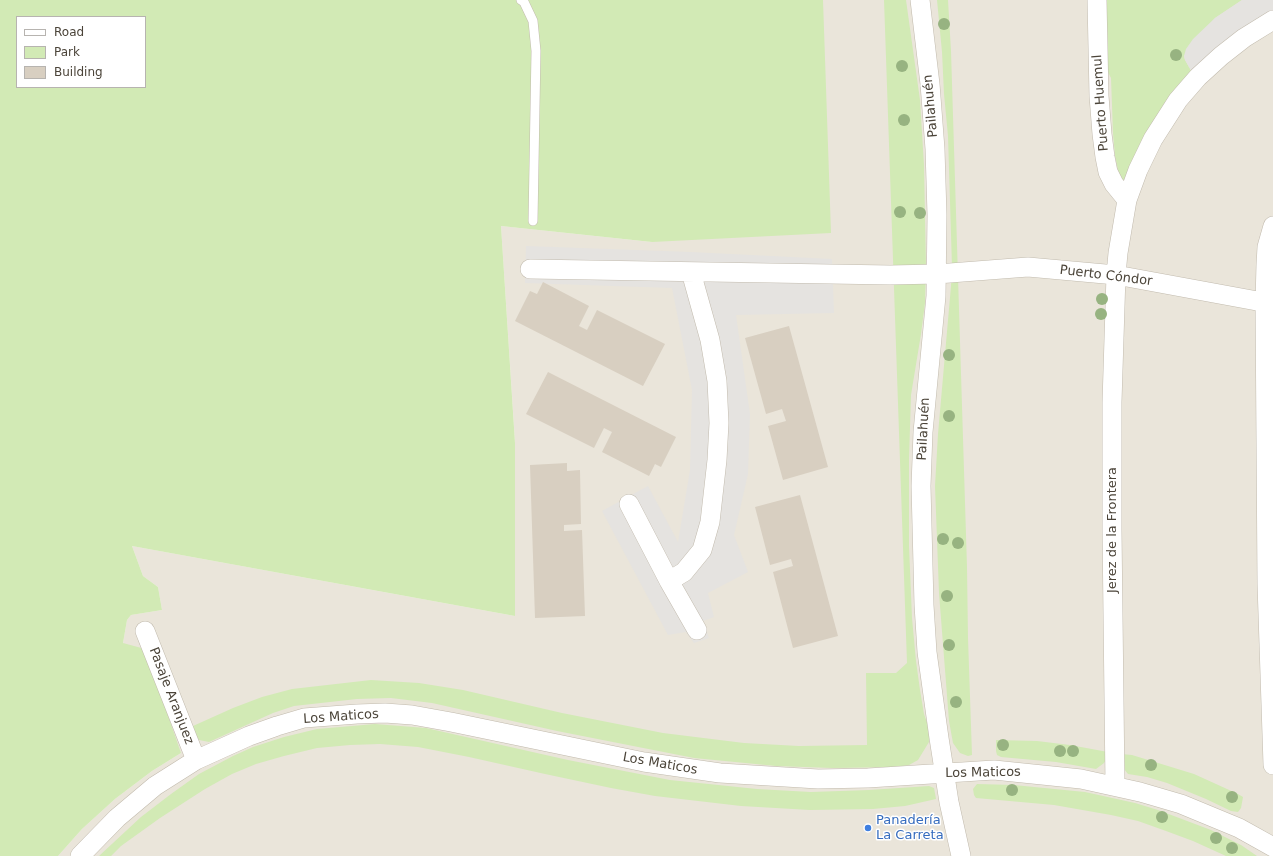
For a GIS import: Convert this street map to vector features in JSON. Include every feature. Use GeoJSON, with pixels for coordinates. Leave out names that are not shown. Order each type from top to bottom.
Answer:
{"type":"FeatureCollection","features":[{"type":"Feature","properties":{"kind":"street","name":"Pailahuén"},"geometry":{"type":"LineString","coordinates":[[920,0],[930,84],[935,149],[937,215],[937,274],[934,320],[922,432],[921,486],[924,605],[927,652],[944,773],[961,856]]}},
{"type":"Feature","properties":{"kind":"street","name":"Puerto Huemul"},"geometry":{"type":"LineString","coordinates":[[1097,0],[1100,96],[1105,157],[1108,172],[1114,184],[1127,200]]}},
{"type":"Feature","properties":{"kind":"street","name":"Jerez de la Frontera"},"geometry":{"type":"LineString","coordinates":[[1115,785],[1112,402],[1116,275],[1118,253],[1127,200],[1138,170],[1153,139],[1178,100],[1198,77],[1221,56],[1244,38],[1273,20]]}},
{"type":"Feature","properties":{"kind":"street"},"geometry":{"type":"LineString","coordinates":[[1273,226],[1266,264],[1269,303],[1267,584],[1271,631],[1273,765]]}},
{"type":"Feature","properties":{"kind":"street","name":"Puerto Cóndor"},"geometry":{"type":"LineString","coordinates":[[530,269],[846,275],[937,274],[1028,268],[1116,275],[1269,303]]}},
{"type":"Feature","properties":{"kind":"street"},"geometry":{"type":"LineString","coordinates":[[669,581],[684,572],[702,550],[710,522],[717,460],[719,423],[718,381],[710,340],[691,272]]}},
{"type":"Feature","properties":{"kind":"street"},"geometry":{"type":"LineString","coordinates":[[629,504],[669,581],[697,630]]}},
{"type":"Feature","properties":{"kind":"street","name":"Pasaje Aranjuez"},"geometry":{"type":"LineString","coordinates":[[145,631],[196,760]]}},
{"type":"Feature","properties":{"kind":"street","name":"Los Maticos"},"geometry":{"type":"LineString","coordinates":[[80,856],[117,818],[150,791],[196,760],[249,736],[304,718],[338,715],[385,714],[412,715],[644,762],[720,773],[818,779],[868,778],[979,770],[1081,779],[1115,785],[1181,804],[1239,828],[1273,847]]}},
{"type":"Feature","properties":{"kind":"lane"},"geometry":{"type":"LineString","coordinates":[[521,0],[524,2],[533,21],[536,51],[533,221]]}},
{"type":"Feature","properties":{"kind":"shaded area"},"geometry":{"type":"Polygon","coordinates":[[[823,0],[1273,0],[1273,856],[58,856],[82,829],[115,799],[152,771],[181,753],[123,643],[127,620],[131,615],[162,610],[158,587],[143,576],[132,546],[515,616],[515,442],[501,226],[652,242],[823,0]]]}},
{"type":"Feature","properties":{"kind":"shaded area"},"geometry":{"type":"Polygon","coordinates":[[[1242,0],[1273,0],[1273,12],[1193,74],[1185,60],[1184,56],[1186,49],[1193,39],[1215,18],[1242,0]]]}},
{"type":"Feature","properties":{"kind":"shaded area"},"geometry":{"type":"Polygon","coordinates":[[[526,246],[832,259],[834,313],[736,315],[750,414],[748,474],[734,535],[748,572],[708,593],[714,617],[703,621],[709,638],[694,643],[686,632],[668,635],[602,511],[648,486],[678,542],[690,470],[692,390],[672,288],[525,283],[526,246]]]}},
{"type":"Feature","properties":{"kind":"green space"},"geometry":{"type":"Polygon","coordinates":[[[0,0],[823,0],[831,233],[652,242],[501,226],[515,443],[515,616],[132,546],[143,576],[158,587],[162,610],[131,615],[127,620],[123,643],[145,649],[181,753],[152,771],[115,799],[82,829],[58,856],[0,856],[0,0]]]}},
{"type":"Feature","properties":{"kind":"green space"},"geometry":{"type":"Polygon","coordinates":[[[884,0],[906,0],[920,100],[924,165],[926,268],[925,303],[911,395],[909,460],[909,546],[912,618],[920,690],[924,714],[929,728],[929,742],[918,760],[909,765],[896,767],[832,768],[776,766],[694,758],[557,731],[432,703],[391,698],[357,699],[294,706],[273,713],[209,742],[199,740],[193,726],[262,697],[292,689],[371,680],[419,683],[463,690],[562,713],[663,733],[744,743],[799,746],[867,745],[866,673],[896,673],[907,663],[884,0]]]}},
{"type":"Feature","properties":{"kind":"green space"},"geometry":{"type":"Polygon","coordinates":[[[937,0],[948,0],[951,51],[972,755],[968,756],[960,753],[953,743],[949,721],[939,593],[935,486],[952,267],[948,136],[937,0]]]}},
{"type":"Feature","properties":{"kind":"green space"},"geometry":{"type":"Polygon","coordinates":[[[1102,0],[1242,0],[1215,18],[1184,56],[1193,74],[1126,182],[1120,180],[1115,156],[1111,78],[1104,64],[1102,0]]]}},
{"type":"Feature","properties":{"kind":"green space"},"geometry":{"type":"Polygon","coordinates":[[[375,724],[426,728],[568,760],[670,780],[757,789],[811,792],[929,786],[934,788],[936,799],[905,806],[873,809],[810,810],[741,806],[655,796],[611,788],[418,747],[380,744],[350,745],[317,748],[284,756],[256,764],[232,774],[205,789],[160,818],[121,846],[111,856],[99,856],[141,817],[171,794],[199,774],[233,756],[253,747],[284,737],[317,729],[375,724]]]}},
{"type":"Feature","properties":{"kind":"green space"},"geometry":{"type":"Polygon","coordinates":[[[996,740],[1037,741],[1108,752],[1104,763],[1096,769],[1056,762],[1001,757],[997,755],[996,740]]]}},
{"type":"Feature","properties":{"kind":"green space"},"geometry":{"type":"Polygon","coordinates":[[[1121,754],[1132,755],[1194,774],[1243,797],[1241,808],[1238,812],[1231,811],[1167,783],[1147,777],[1128,774],[1124,769],[1121,754]]]}},
{"type":"Feature","properties":{"kind":"green space"},"geometry":{"type":"Polygon","coordinates":[[[977,784],[1014,785],[1085,792],[1135,803],[1211,830],[1241,845],[1257,856],[1226,856],[1193,841],[1138,821],[1111,815],[1054,805],[976,798],[973,789],[977,784]]]}},
{"type":"Feature","properties":{"kind":"building"},"geometry":{"type":"Polygon","coordinates":[[[543,282],[589,306],[579,326],[587,330],[597,310],[665,344],[643,386],[515,321],[530,291],[537,294],[543,282]]]}},
{"type":"Feature","properties":{"kind":"building"},"geometry":{"type":"Polygon","coordinates":[[[789,326],[828,467],[783,480],[768,426],[786,421],[782,409],[766,414],[745,338],[789,326]]]}},
{"type":"Feature","properties":{"kind":"building"},"geometry":{"type":"Polygon","coordinates":[[[548,372],[676,437],[661,467],[655,464],[649,476],[602,452],[612,432],[604,428],[594,448],[526,414],[548,372]]]}},
{"type":"Feature","properties":{"kind":"building"},"geometry":{"type":"Polygon","coordinates":[[[567,463],[567,471],[580,470],[581,524],[564,525],[564,531],[582,530],[585,616],[535,618],[530,465],[567,463]]]}},
{"type":"Feature","properties":{"kind":"building"},"geometry":{"type":"Polygon","coordinates":[[[800,495],[838,636],[793,648],[773,572],[793,566],[791,559],[770,565],[755,507],[800,495]]]}},
{"type":"Feature","properties":{"kind":"place","name":"Panadería La Carreta"},"geometry":{"type":"Point","coordinates":[868,828]}}]}
